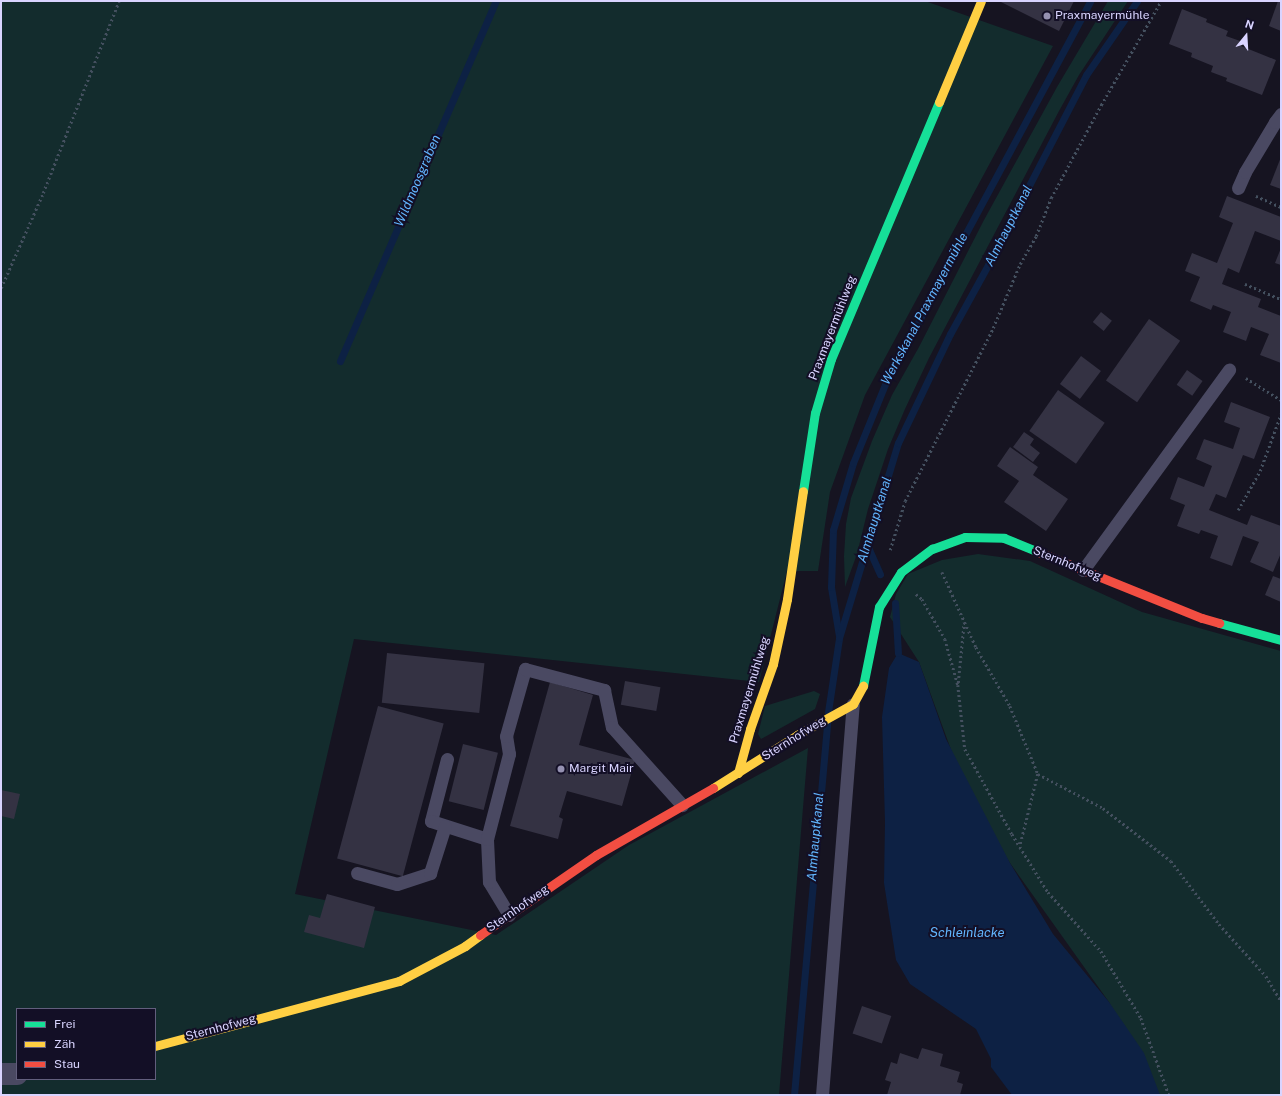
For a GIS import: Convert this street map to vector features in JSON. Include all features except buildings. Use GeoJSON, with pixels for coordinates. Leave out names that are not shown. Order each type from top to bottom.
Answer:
{"type":"FeatureCollection","features":[{"type":"Feature","properties":{"kind":"street","name":"Praxmayermühlweg"},"geometry":{"type":"LineString","coordinates":[[738,773],[750,729],[773,664],[787,599],[815,412],[831,359],[981,1]]}},
{"type":"Feature","properties":{"kind":"street","name":"Sternhofweg"},"geometry":{"type":"LineString","coordinates":[[156,1046],[399,981],[465,946],[596,855],[738,773],[797,735],[853,704],[864,683],[879,607],[901,572],[932,549],[965,537],[1004,538],[1202,618],[1281,640]]}},
{"type":"Feature","properties":{"kind":"street"},"geometry":{"type":"LineString","coordinates":[[1,1074],[16,1074]]}},
{"type":"Feature","properties":{"kind":"lane"},"geometry":{"type":"LineString","coordinates":[[1238,188],[1245,172],[1281,114]]}},
{"type":"Feature","properties":{"kind":"lane"},"geometry":{"type":"LineString","coordinates":[[1083,570],[1230,370]]}},
{"type":"Feature","properties":{"kind":"lane"},"geometry":{"type":"LineString","coordinates":[[510,915],[489,882],[487,839],[509,754],[506,736],[525,669],[604,690],[612,727],[682,805]]}},
{"type":"Feature","properties":{"kind":"lane","name":"Sternhofweg"},"geometry":{"type":"LineString","coordinates":[[822,1095],[853,704]]}},
{"type":"Feature","properties":{"kind":"lane"},"geometry":{"type":"LineString","coordinates":[[447,759],[431,821],[487,839]]}},
{"type":"Feature","properties":{"kind":"lane"},"geometry":{"type":"LineString","coordinates":[[357,873],[397,884],[430,873],[445,826]]}},
{"type":"Feature","properties":{"kind":"path"},"geometry":{"type":"LineString","coordinates":[[1,288],[42,193],[120,1]]}},
{"type":"Feature","properties":{"kind":"path"},"geometry":{"type":"LineString","coordinates":[[889,553],[905,501],[992,328],[1020,264],[1036,236],[1051,198],[1101,104],[1161,1]]}},
{"type":"Feature","properties":{"kind":"path"},"geometry":{"type":"LineString","coordinates":[[1238,188],[1281,207]]}},
{"type":"Feature","properties":{"kind":"path"},"geometry":{"type":"LineString","coordinates":[[1245,284],[1281,299]]}},
{"type":"Feature","properties":{"kind":"path"},"geometry":{"type":"LineString","coordinates":[[1246,377],[1281,400]]}},
{"type":"Feature","properties":{"kind":"path"},"geometry":{"type":"LineString","coordinates":[[1238,510],[1260,471],[1281,414]]}},
{"type":"Feature","properties":{"kind":"path"},"geometry":{"type":"LineString","coordinates":[[932,549],[964,622],[1010,706],[1038,774],[1020,847]]}},
{"type":"Feature","properties":{"kind":"path"},"geometry":{"type":"LineString","coordinates":[[897,578],[922,599],[946,639],[958,685],[965,748],[1020,847],[1048,892],[1102,950],[1141,1018],[1169,1095]]}},
{"type":"Feature","properties":{"kind":"path"},"geometry":{"type":"LineString","coordinates":[[958,685],[964,622]]}},
{"type":"Feature","properties":{"kind":"path"},"geometry":{"type":"LineString","coordinates":[[1038,774],[1103,808],[1171,860],[1219,924],[1266,976],[1281,1001]]}},
{"type":"Feature","properties":{"kind":"green space"},"geometry":{"type":"Polygon","coordinates":[[[1,1],[925,1],[1053,46],[865,395],[830,492],[818,571],[787,571],[759,682],[354,639],[295,894],[496,935],[629,845],[808,748],[779,1095],[1,1095],[1,1]]]}},
{"type":"Feature","properties":{"kind":"green space"},"geometry":{"type":"Polygon","coordinates":[[[1108,1],[1128,1],[1079,75],[929,358],[888,449],[868,509],[857,554],[845,587],[844,556],[846,524],[851,498],[872,441],[892,395],[919,347],[984,220],[1057,87],[1108,1]]]}},
{"type":"Feature","properties":{"kind":"green space"},"geometry":{"type":"Polygon","coordinates":[[[978,554],[1030,561],[1142,612],[1281,651],[1281,1095],[1159,1095],[1109,1002],[1010,863],[965,788],[919,662],[890,617],[896,594],[908,574],[942,560],[978,554]]]}},
{"type":"Feature","properties":{"kind":"green space"},"geometry":{"type":"Polygon","coordinates":[[[814,691],[820,694],[815,709],[761,739],[758,734],[765,706],[814,691]]]}},
{"type":"Feature","properties":{"kind":"water","name":"Schleinlacke"},"geometry":{"type":"Polygon","coordinates":[[[898,653],[919,662],[946,739],[1010,863],[1053,934],[1109,1002],[1144,1053],[1160,1095],[1012,1095],[991,1067],[991,1059],[976,1029],[910,984],[896,960],[884,883],[885,822],[882,717],[889,668],[898,653]]]}},
{"type":"Feature","properties":{"kind":"waterway","name":"Wildmoosgraben"},"geometry":{"type":"LineString","coordinates":[[340,361],[496,1]]}},
{"type":"Feature","properties":{"kind":"waterway","name":"Werkskanal Praxmayermühle"},"geometry":{"type":"LineString","coordinates":[[839,636],[831,587],[833,530],[853,463],[885,384],[1090,1]]}},
{"type":"Feature","properties":{"kind":"waterway","name":"Almhauptkanal"},"geometry":{"type":"LineString","coordinates":[[828,712],[839,638],[898,443],[950,334],[988,265],[1086,75],[1137,1]]}},
{"type":"Feature","properties":{"kind":"waterway","name":"Schleinlacke"},"geometry":{"type":"LineString","coordinates":[[867,545],[880,574]]}},
{"type":"Feature","properties":{"kind":"waterway","name":"Schleinlacke"},"geometry":{"type":"LineString","coordinates":[[895,603],[898,653]]}},
{"type":"Feature","properties":{"kind":"waterway","name":"Almhauptkanal"},"geometry":{"type":"LineString","coordinates":[[794,1095],[827,723]]}},
{"type":"Feature","properties":{"kind":"traffic: fast"},"geometry":{"type":"LineString","coordinates":[[803,491],[815,413],[831,359],[939,102]]}},
{"type":"Feature","properties":{"kind":"traffic: fast"},"geometry":{"type":"LineString","coordinates":[[863,686],[879,607],[901,572],[932,549],[965,537],[1004,538],[1036,551]]}},
{"type":"Feature","properties":{"kind":"traffic: fast"},"geometry":{"type":"LineString","coordinates":[[1219,623],[1281,640]]}},
{"type":"Feature","properties":{"kind":"traffic: slow"},"geometry":{"type":"LineString","coordinates":[[939,102],[981,1]]}},
{"type":"Feature","properties":{"kind":"traffic: slow"},"geometry":{"type":"LineString","coordinates":[[738,773],[750,729],[773,664],[787,599],[803,491]]}},
{"type":"Feature","properties":{"kind":"traffic: slow"},"geometry":{"type":"LineString","coordinates":[[713,788],[797,735],[853,704],[863,686]]}},
{"type":"Feature","properties":{"kind":"traffic: slow"},"geometry":{"type":"LineString","coordinates":[[156,1046],[399,981],[465,946],[480,935]]}},
{"type":"Feature","properties":{"kind":"traffic: jam"},"geometry":{"type":"LineString","coordinates":[[1036,551],[1202,618],[1219,623]]}},
{"type":"Feature","properties":{"kind":"traffic: jam"},"geometry":{"type":"LineString","coordinates":[[480,935],[596,855],[713,788]]}},
{"type":"Feature","properties":{"kind":"place","name":"Praxmayermühle"},"geometry":{"type":"Point","coordinates":[1047,16]}},
{"type":"Feature","properties":{"kind":"place","name":"Margit Mair"},"geometry":{"type":"Point","coordinates":[561,769]}}]}
